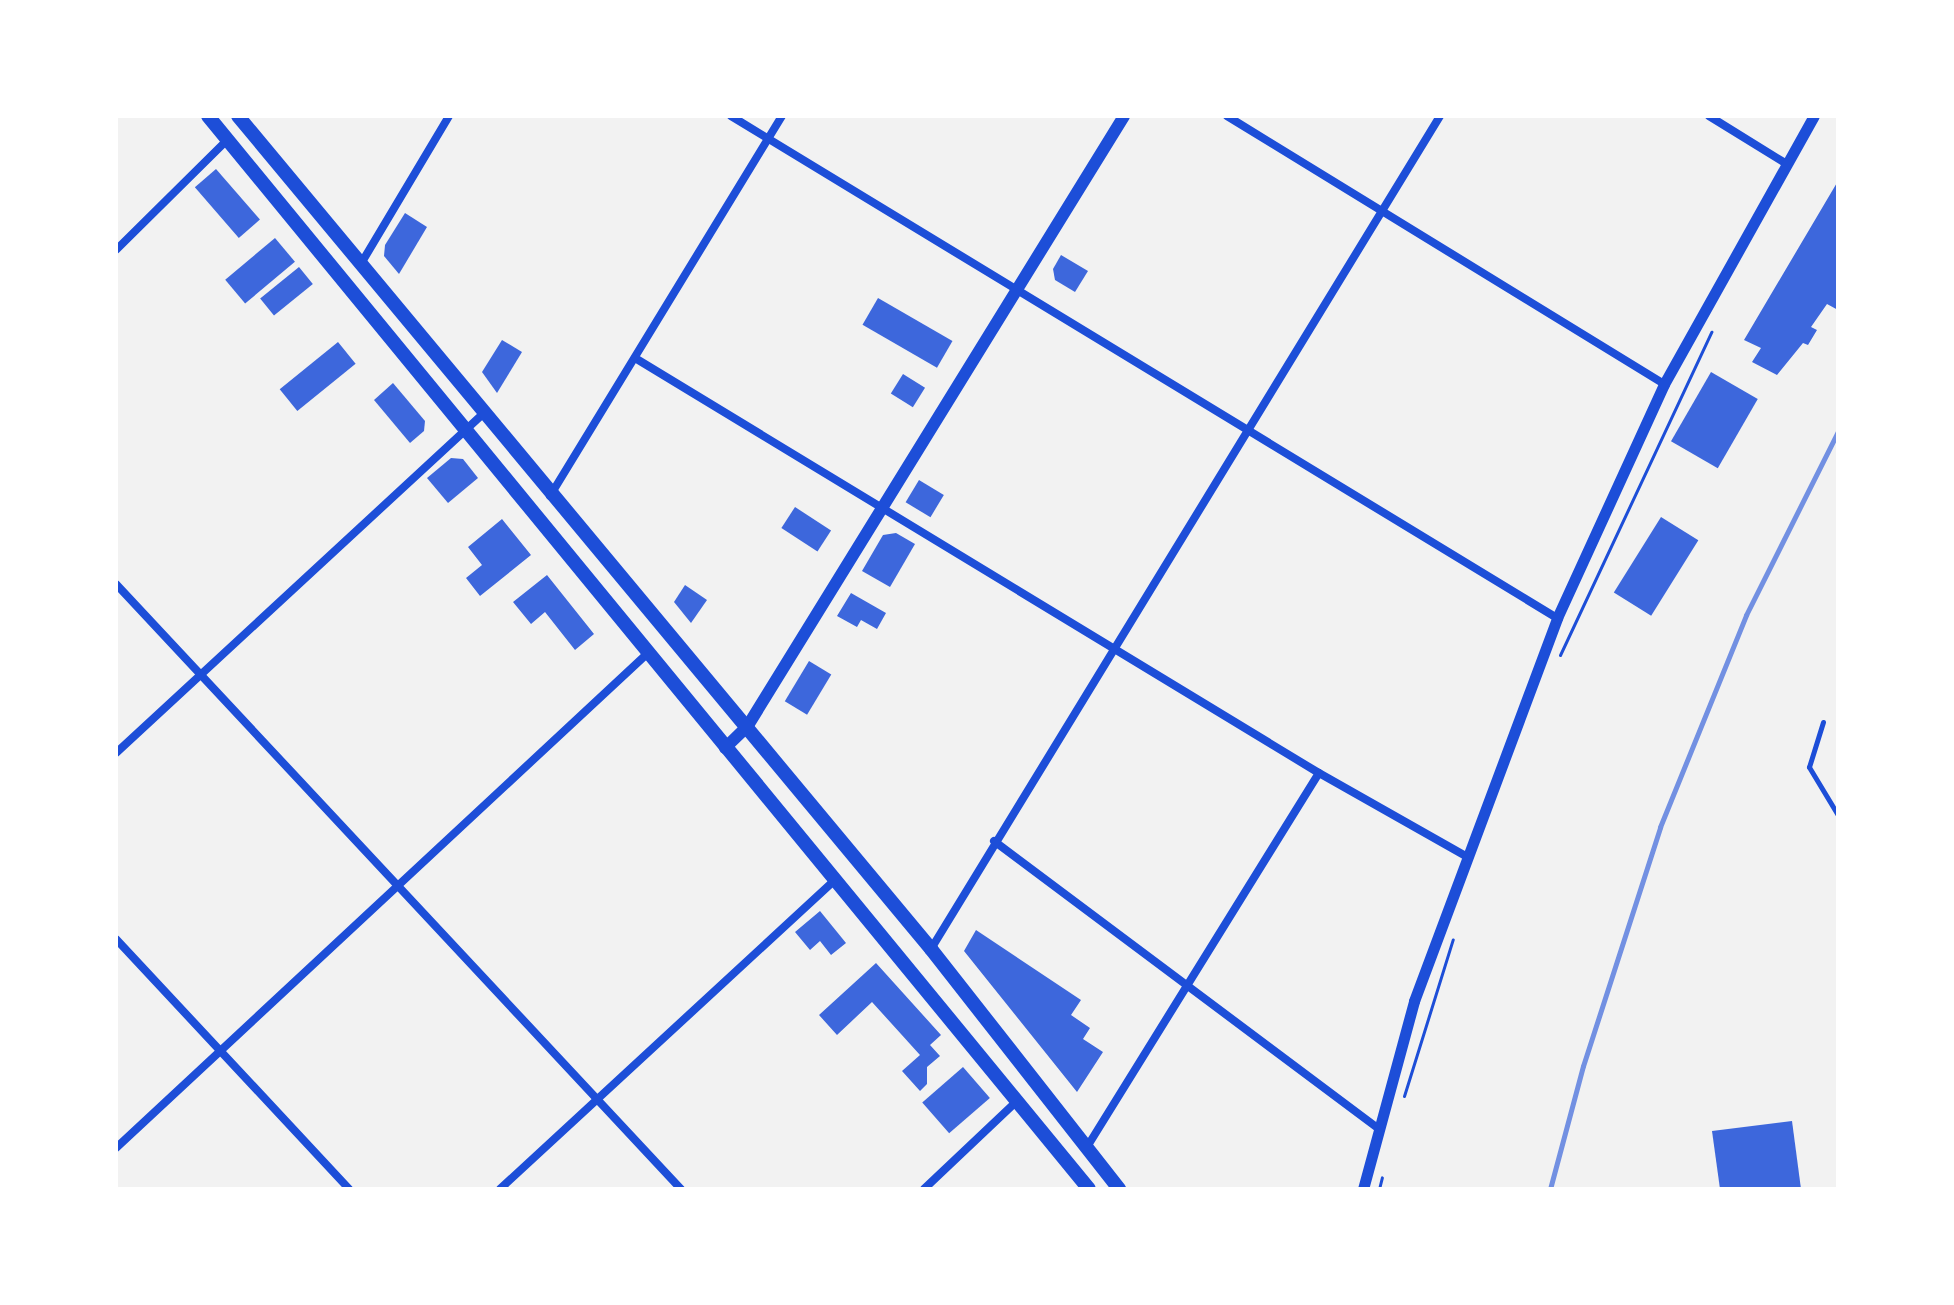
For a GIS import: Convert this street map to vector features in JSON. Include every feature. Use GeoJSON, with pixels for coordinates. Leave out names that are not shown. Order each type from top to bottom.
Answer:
{"type":"FeatureCollection","features":[{"type":"Feature","properties":{"kind":"main road"},"geometry":{"type":"LineString","coordinates":[[208,116],[1089,1189]]}},
{"type":"Feature","properties":{"kind":"main road"},"geometry":{"type":"LineString","coordinates":[[238,116],[362,262],[550,496],[931,949],[1119,1189]]}},
{"type":"Feature","properties":{"kind":"main road"},"geometry":{"type":"LineString","coordinates":[[725,748],[747,727],[1124,116]]}},
{"type":"Feature","properties":{"kind":"street"},"geometry":{"type":"LineString","coordinates":[[362,262],[449,116]]}},
{"type":"Feature","properties":{"kind":"street"},"geometry":{"type":"LineString","coordinates":[[731,116],[1017,293],[1557,618]]}},
{"type":"Feature","properties":{"kind":"street"},"geometry":{"type":"LineString","coordinates":[[550,496],[782,116]]}},
{"type":"Feature","properties":{"kind":"street"},"geometry":{"type":"LineString","coordinates":[[1227,116],[1664,384]]}},
{"type":"Feature","properties":{"kind":"street"},"geometry":{"type":"LineString","coordinates":[[931,949],[1112,645],[1440,116]]}},
{"type":"Feature","properties":{"kind":"street"},"geometry":{"type":"LineString","coordinates":[[1709,116],[1785,163]]}},
{"type":"Feature","properties":{"kind":"street"},"geometry":{"type":"LineString","coordinates":[[1363,1189],[1414,1001],[1464,855],[1557,618],[1664,384],[1814,116]]}},
{"type":"Feature","properties":{"kind":"street"},"geometry":{"type":"LineString","coordinates":[[116,250],[227,140]]}},
{"type":"Feature","properties":{"kind":"street"},"geometry":{"type":"LineString","coordinates":[[635,358],[1319,773],[1464,855]]}},
{"type":"Feature","properties":{"kind":"street"},"geometry":{"type":"LineString","coordinates":[[116,753],[484,413]]}},
{"type":"Feature","properties":{"kind":"street"},"geometry":{"type":"LineString","coordinates":[[116,584],[202,674],[396,889],[681,1189]]}},
{"type":"Feature","properties":{"kind":"street"},"geometry":{"type":"LineString","coordinates":[[116,1148],[648,653]]}},
{"type":"Feature","properties":{"kind":"street"},"geometry":{"type":"LineString","coordinates":[[1087,1147],[1190,986],[1319,773]]}},
{"type":"Feature","properties":{"kind":"street"},"geometry":{"type":"LineString","coordinates":[[994,841],[1379,1129]]}},
{"type":"Feature","properties":{"kind":"street"},"geometry":{"type":"LineString","coordinates":[[500,1189],[596,1097],[835,880]]}},
{"type":"Feature","properties":{"kind":"street"},"geometry":{"type":"LineString","coordinates":[[116,939],[349,1189]]}},
{"type":"Feature","properties":{"kind":"street"},"geometry":{"type":"LineString","coordinates":[[924,1189],[1016,1102]]}},
{"type":"Feature","properties":{"kind":"lane"},"geometry":{"type":"LineString","coordinates":[[1823,722],[1809,767],[1838,815]]}},
{"type":"Feature","properties":{"kind":"path"},"geometry":{"type":"LineString","coordinates":[[1558,660],[1712,329]]}},
{"type":"Feature","properties":{"kind":"path"},"geometry":{"type":"LineString","coordinates":[[1400,1110],[1456,929]]}},
{"type":"Feature","properties":{"kind":"path"},"geometry":{"type":"LineString","coordinates":[[1379,1189],[1384,1167]]}},
{"type":"Feature","properties":{"kind":"building"},"geometry":{"type":"Polygon","coordinates":[[[216,169],[260,220],[239,238],[195,187],[216,169]]]}},
{"type":"Feature","properties":{"kind":"building"},"geometry":{"type":"Polygon","coordinates":[[[1838,181],[1838,310],[1827,304],[1811,327],[1817,330],[1808,345],[1803,343],[1777,375],[1752,362],[1761,348],[1744,340],[1838,181]]]}},
{"type":"Feature","properties":{"kind":"building"},"geometry":{"type":"Polygon","coordinates":[[[405,213],[427,227],[399,274],[384,256],[385,245],[405,213]]]}},
{"type":"Feature","properties":{"kind":"building"},"geometry":{"type":"Polygon","coordinates":[[[275,238],[295,262],[245,304],[225,280],[275,238]]]}},
{"type":"Feature","properties":{"kind":"building"},"geometry":{"type":"Polygon","coordinates":[[[1061,255],[1088,271],[1075,292],[1055,280],[1053,269],[1061,255]]]}},
{"type":"Feature","properties":{"kind":"building"},"geometry":{"type":"Polygon","coordinates":[[[299,267],[313,284],[274,316],[260,298],[299,267]]]}},
{"type":"Feature","properties":{"kind":"building"},"geometry":{"type":"Polygon","coordinates":[[[878,298],[952,341],[937,368],[862,325],[878,298]]]}},
{"type":"Feature","properties":{"kind":"building"},"geometry":{"type":"Polygon","coordinates":[[[502,340],[522,352],[497,393],[482,372],[502,340]]]}},
{"type":"Feature","properties":{"kind":"building"},"geometry":{"type":"Polygon","coordinates":[[[338,342],[356,364],[297,411],[280,389],[338,342]]]}},
{"type":"Feature","properties":{"kind":"building"},"geometry":{"type":"Polygon","coordinates":[[[1711,372],[1758,399],[1718,468],[1671,441],[1711,372]]]}},
{"type":"Feature","properties":{"kind":"building"},"geometry":{"type":"Polygon","coordinates":[[[903,374],[925,388],[913,407],[891,394],[903,374]]]}},
{"type":"Feature","properties":{"kind":"building"},"geometry":{"type":"Polygon","coordinates":[[[393,383],[425,421],[424,431],[410,443],[374,400],[393,383]]]}},
{"type":"Feature","properties":{"kind":"building"},"geometry":{"type":"Polygon","coordinates":[[[451,458],[463,459],[478,478],[448,503],[427,478],[451,458]]]}},
{"type":"Feature","properties":{"kind":"building"},"geometry":{"type":"Polygon","coordinates":[[[919,480],[944,495],[930,517],[906,502],[919,480]]]}},
{"type":"Feature","properties":{"kind":"building"},"geometry":{"type":"Polygon","coordinates":[[[795,507],[831,530],[817,551],[781,528],[795,507]]]}},
{"type":"Feature","properties":{"kind":"building"},"geometry":{"type":"Polygon","coordinates":[[[1661,517],[1698,540],[1651,616],[1614,592],[1661,517]]]}},
{"type":"Feature","properties":{"kind":"building"},"geometry":{"type":"Polygon","coordinates":[[[502,519],[531,555],[480,596],[466,578],[482,565],[468,547],[502,519]]]}},
{"type":"Feature","properties":{"kind":"building"},"geometry":{"type":"Polygon","coordinates":[[[896,533],[915,544],[890,587],[862,571],[883,535],[896,533]]]}},
{"type":"Feature","properties":{"kind":"building"},"geometry":{"type":"Polygon","coordinates":[[[547,575],[594,634],[575,650],[545,612],[531,624],[513,602],[547,575]]]}},
{"type":"Feature","properties":{"kind":"building"},"geometry":{"type":"Polygon","coordinates":[[[685,585],[707,600],[691,623],[674,602],[685,585]]]}},
{"type":"Feature","properties":{"kind":"building"},"geometry":{"type":"Polygon","coordinates":[[[851,593],[886,613],[877,629],[861,620],[857,627],[837,616],[851,593]]]}},
{"type":"Feature","properties":{"kind":"building"},"geometry":{"type":"Polygon","coordinates":[[[809,661],[831,674],[807,715],[785,701],[809,661]]]}},
{"type":"Feature","properties":{"kind":"building"},"geometry":{"type":"Polygon","coordinates":[[[820,911],[846,943],[831,955],[820,941],[810,950],[795,932],[820,911]]]}},
{"type":"Feature","properties":{"kind":"building"},"geometry":{"type":"Polygon","coordinates":[[[976,930],[1081,1000],[1071,1015],[1090,1028],[1083,1039],[1103,1052],[1077,1092],[964,951],[976,930]]]}},
{"type":"Feature","properties":{"kind":"building"},"geometry":{"type":"Polygon","coordinates":[[[876,963],[941,1035],[930,1045],[940,1056],[927,1067],[927,1084],[920,1091],[902,1071],[920,1055],[872,1002],[837,1035],[819,1015],[876,963]]]}},
{"type":"Feature","properties":{"kind":"building"},"geometry":{"type":"Polygon","coordinates":[[[963,1067],[990,1098],[949,1133],[922,1102],[963,1067]]]}},
{"type":"Feature","properties":{"kind":"building"},"geometry":{"type":"Polygon","coordinates":[[[1792,1121],[1801,1189],[1720,1189],[1712,1131],[1792,1121]]]}},
{"type":"Feature","properties":{"kind":"railway"},"geometry":{"type":"LineString","coordinates":[[1550,1189],[1583,1066],[1660,827],[1746,615],[1838,431]]}}]}
